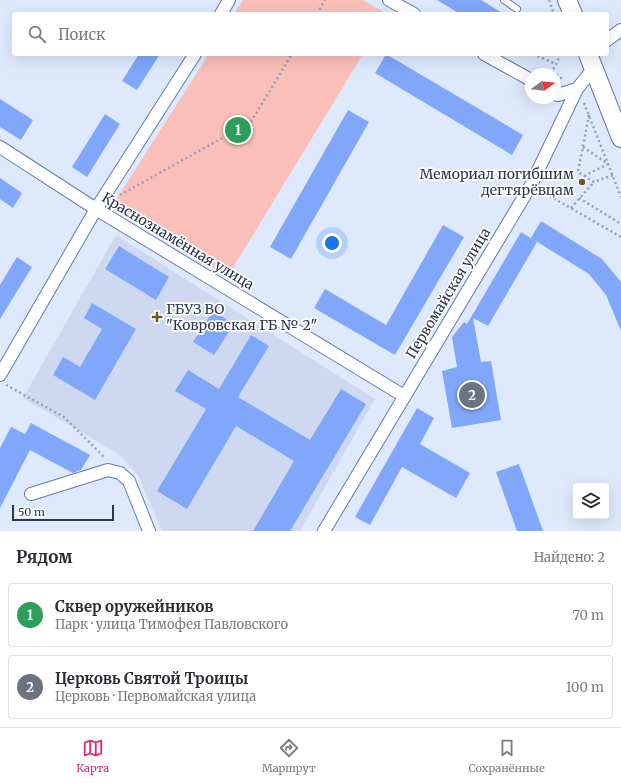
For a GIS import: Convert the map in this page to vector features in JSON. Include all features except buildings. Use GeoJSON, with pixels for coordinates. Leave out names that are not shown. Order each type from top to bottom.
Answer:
{"type":"FeatureCollection","features":[{"type":"Feature","properties":{"kind":"main road"},"geometry":{"type":"LineString","coordinates":[[568,0],[572,12]]}},
{"type":"Feature","properties":{"kind":"main road"},"geometry":{"type":"LineString","coordinates":[[589,58],[621,138]]}},
{"type":"Feature","properties":{"kind":"street"},"geometry":{"type":"LineString","coordinates":[[221,12],[230,0]]}},
{"type":"Feature","properties":{"kind":"street"},"geometry":{"type":"LineString","coordinates":[[389,0],[410,12]]}},
{"type":"Feature","properties":{"kind":"street"},"geometry":{"type":"LineString","coordinates":[[609,39],[621,30]]}},
{"type":"Feature","properties":{"kind":"street"},"geometry":{"type":"LineString","coordinates":[[0,375],[96,209],[194,56]]}},
{"type":"Feature","properties":{"kind":"street"},"geometry":{"type":"LineString","coordinates":[[488,56],[525,77]]}},
{"type":"Feature","properties":{"kind":"street","name":"Первомайская улица"},"geometry":{"type":"LineString","coordinates":[[324,531],[531,185],[577,89],[589,58]]}},
{"type":"Feature","properties":{"kind":"street"},"geometry":{"type":"LineString","coordinates":[[561,95],[577,89]]}},
{"type":"Feature","properties":{"kind":"street","name":"Краснознамённая улица"},"geometry":{"type":"LineString","coordinates":[[0,147],[96,209],[404,396]]}},
{"type":"Feature","properties":{"kind":"street"},"geometry":{"type":"LineString","coordinates":[[31,494],[108,470],[120,472],[128,481],[149,531]]}},
{"type":"Feature","properties":{"kind":"lane"},"geometry":{"type":"LineString","coordinates":[[504,0],[517,9]]}},
{"type":"Feature","properties":{"kind":"path"},"geometry":{"type":"LineString","coordinates":[[318,12],[326,0]]}},
{"type":"Feature","properties":{"kind":"path"},"geometry":{"type":"LineString","coordinates":[[96,209],[251,122],[291,56]]}},
{"type":"Feature","properties":{"kind":"path"},"geometry":{"type":"LineString","coordinates":[[538,56],[556,64]]}},
{"type":"Feature","properties":{"kind":"path"},"geometry":{"type":"LineString","coordinates":[[560,56],[552,72],[577,89],[589,114],[621,197]]}},
{"type":"Feature","properties":{"kind":"path"},"geometry":{"type":"LineString","coordinates":[[589,114],[578,172],[594,182]]}},
{"type":"Feature","properties":{"kind":"path"},"geometry":{"type":"LineString","coordinates":[[583,147],[608,164]]}},
{"type":"Feature","properties":{"kind":"path"},"geometry":{"type":"LineString","coordinates":[[584,176],[608,164]]}},
{"type":"Feature","properties":{"kind":"path"},"geometry":{"type":"LineString","coordinates":[[571,208],[594,182],[613,175]]}},
{"type":"Feature","properties":{"kind":"path"},"geometry":{"type":"LineString","coordinates":[[531,185],[621,236]]}},
{"type":"Feature","properties":{"kind":"path"},"geometry":{"type":"LineString","coordinates":[[579,198],[621,224]]}},
{"type":"Feature","properties":{"kind":"path"},"geometry":{"type":"LineString","coordinates":[[0,382],[64,417],[120,472]]}},
{"type":"Feature","properties":{"kind":"shaded area"},"geometry":{"type":"Polygon","coordinates":[[[243,0],[363,0],[384,12],[235,12],[243,0]]]}},
{"type":"Feature","properties":{"kind":"shaded area"},"geometry":{"type":"Polygon","coordinates":[[[208,56],[362,56],[228,276],[112,206],[208,56]]]}},
{"type":"Feature","properties":{"kind":"shaded area","name":"ГБУЗ ВО \"Ковровская ГБ № 2\""},"geometry":{"type":"Polygon","coordinates":[[[116,235],[375,399],[300,531],[162,531],[138,475],[117,453],[23,398],[116,235]]]}},
{"type":"Feature","properties":{"kind":"place","name":"Сквер оружейников"},"geometry":{"type":"Point","coordinates":[238,130]}},
{"type":"Feature","properties":{"kind":"place","name":"Мемориал погибшим дегтярёвцам"},"geometry":{"type":"Point","coordinates":[582,182]}},
{"type":"Feature","properties":{"kind":"place","name":"ГБУЗ ВО \"Ковровская ГБ № 2\""},"geometry":{"type":"Point","coordinates":[157,317]}},
{"type":"Feature","properties":{"kind":"place","name":"Церковь Святой Троицы"},"geometry":{"type":"Point","coordinates":[472,395]}}]}
